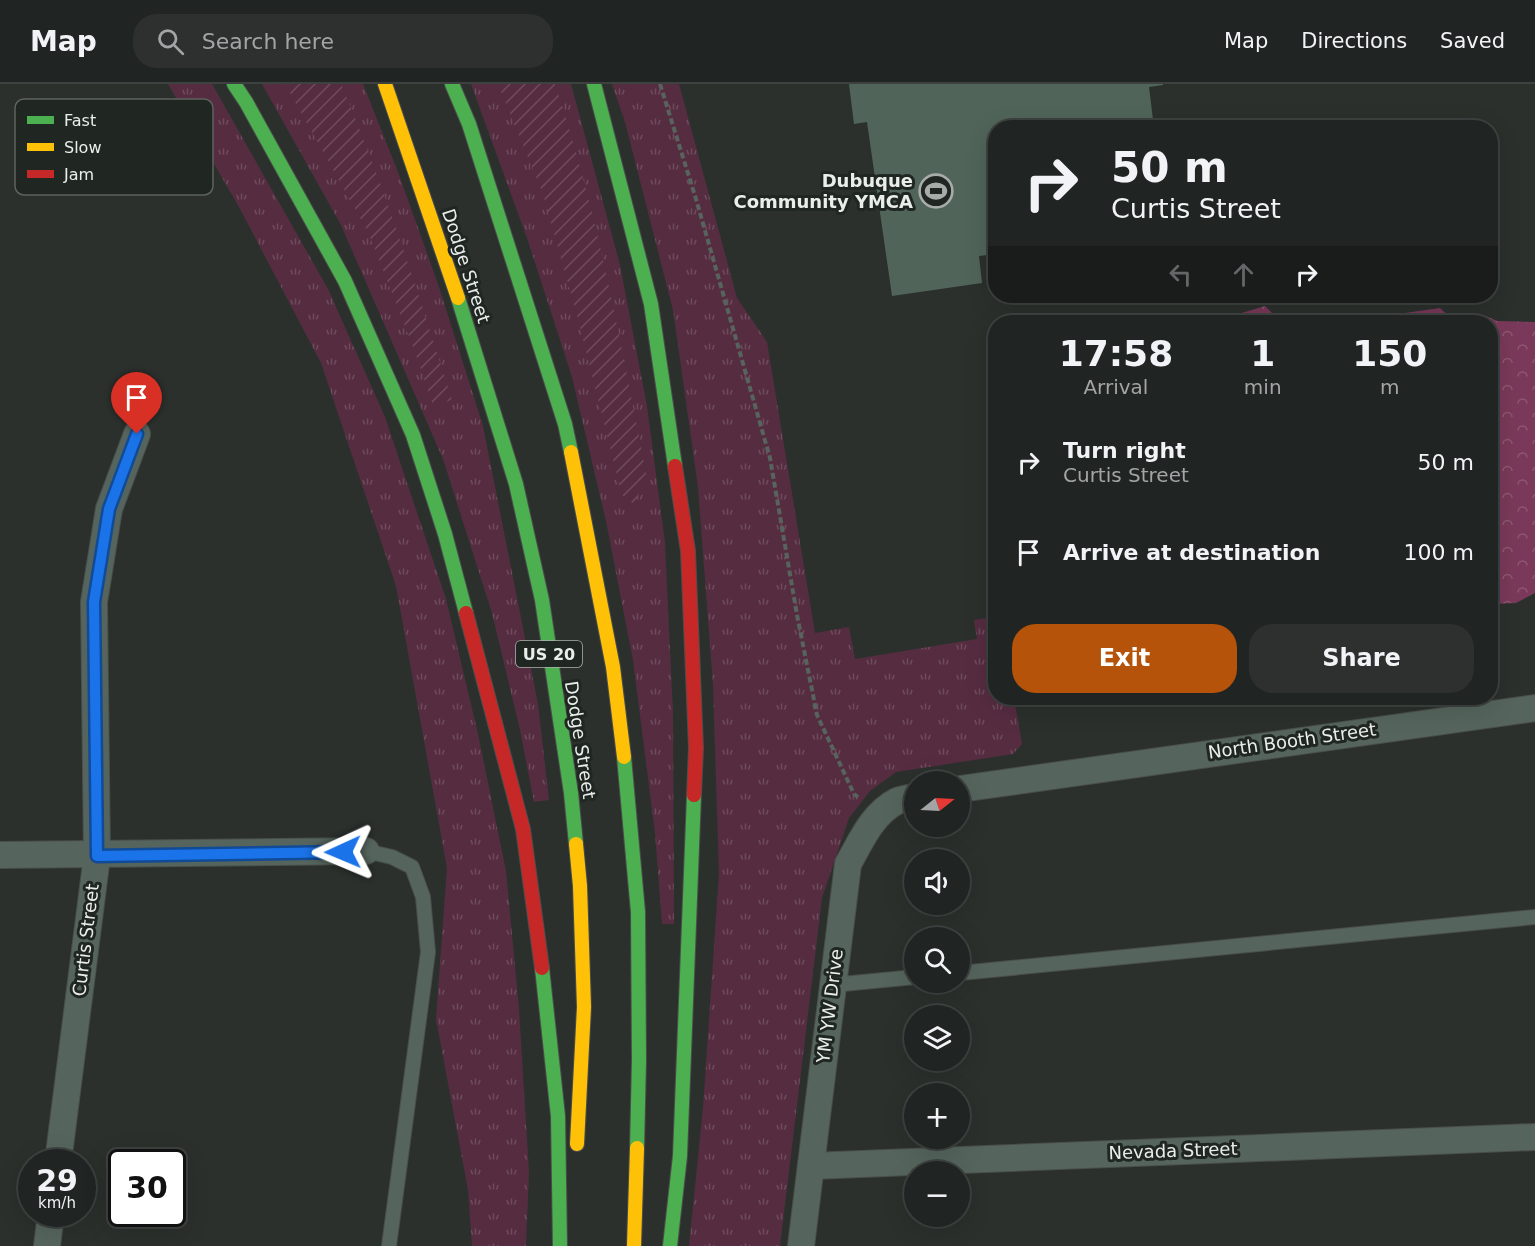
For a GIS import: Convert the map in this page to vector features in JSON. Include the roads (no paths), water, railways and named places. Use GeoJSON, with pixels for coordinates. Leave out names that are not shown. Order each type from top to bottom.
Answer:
{"type":"FeatureCollection","features":[{"type":"Feature","properties":{"kind":"highway"},"geometry":{"type":"LineString","coordinates":[[234,84],[345,281],[413,435],[445,534],[523,830],[545,987],[556,1104],[560,1246]]}},
{"type":"Feature","properties":{"kind":"highway","name":"Dodge Street"},"geometry":{"type":"LineString","coordinates":[[385,84],[482,372],[516,484],[542,600],[571,793],[580,886],[584,1007],[577,1162]]}},
{"type":"Feature","properties":{"kind":"highway","name":"US 20"},"geometry":{"type":"LineString","coordinates":[[452,84],[469,124],[565,424],[613,667],[628,793],[638,912],[639,1060],[634,1246]]}},
{"type":"Feature","properties":{"kind":"highway"},"geometry":{"type":"LineString","coordinates":[[594,84],[651,304],[688,551],[696,748],[680,1156],[670,1246]]}},
{"type":"Feature","properties":{"kind":"highway"},"geometry":{"type":"LineString","coordinates":[[572,1246],[574,1228]]}},
{"type":"Feature","properties":{"kind":"street","name":"Curtis Street"},"geometry":{"type":"LineString","coordinates":[[60,1149],[97,856],[94,602],[109,509],[137,434]]}},
{"type":"Feature","properties":{"kind":"street","name":"North Booth Street"},"geometry":{"type":"LineString","coordinates":[[970,787],[1535,708]]}},
{"type":"Feature","properties":{"kind":"street","name":"YM YW Drive"},"geometry":{"type":"LineString","coordinates":[[801,1246],[848,864],[876,818],[897,801],[904,799]]}},
{"type":"Feature","properties":{"kind":"street"},"geometry":{"type":"LineString","coordinates":[[0,855],[97,856],[366,851]]}},
{"type":"Feature","properties":{"kind":"street","name":"Nevada Street"},"geometry":{"type":"LineString","coordinates":[[811,1166],[1535,1137]]}},
{"type":"Feature","properties":{"kind":"street"},"geometry":{"type":"LineString","coordinates":[[47,1246],[49,1227]]}},
{"type":"Feature","properties":{"kind":"lane"},"geometry":{"type":"LineString","coordinates":[[366,851],[392,857],[412,867],[423,897],[428,952],[389,1246]]}},
{"type":"Feature","properties":{"kind":"lane"},"geometry":{"type":"LineString","coordinates":[[970,972],[1535,917]]}},
{"type":"Feature","properties":{"kind":"lane"},"geometry":{"type":"LineString","coordinates":[[832,985],[904,978]]}},
{"type":"Feature","properties":{"kind":"place","name":"Dubuque Community YMCA"},"geometry":{"type":"Point","coordinates":[936,191]}}]}
